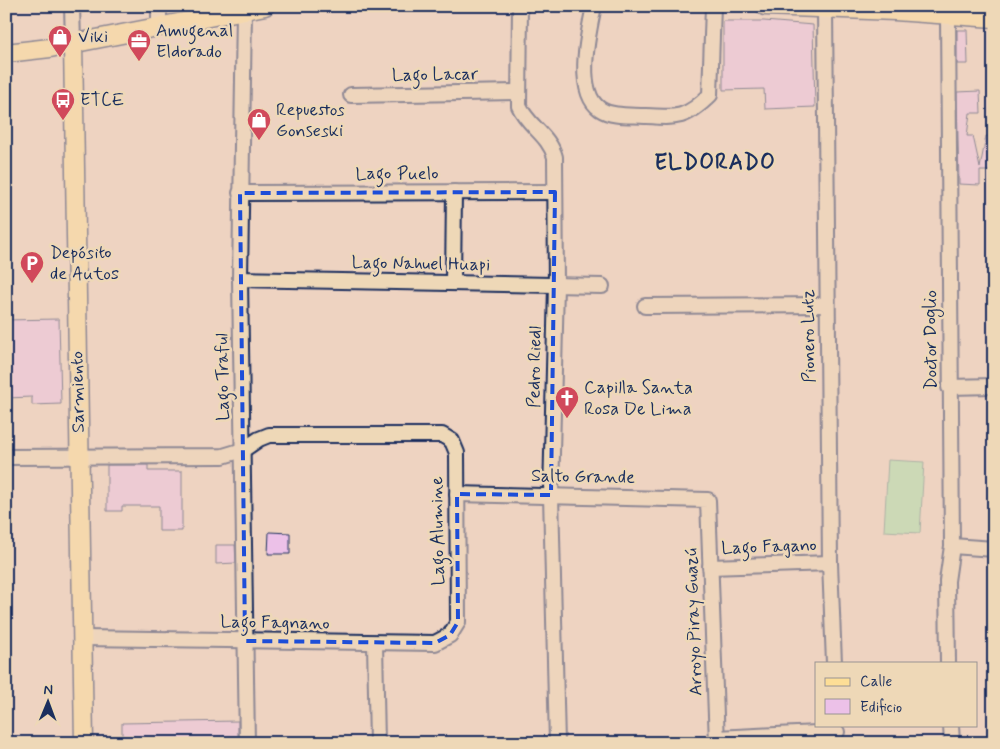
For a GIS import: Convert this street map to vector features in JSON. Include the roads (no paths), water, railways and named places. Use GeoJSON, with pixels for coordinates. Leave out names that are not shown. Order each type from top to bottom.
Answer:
{"type":"FeatureCollection","features":[{"type":"Feature","properties":{"kind":"main road"},"geometry":{"type":"LineString","coordinates":[[6,52],[50,48],[72,42],[265,6]]}},
{"type":"Feature","properties":{"kind":"main road"},"geometry":{"type":"LineString","coordinates":[[765,6],[825,9],[895,9],[948,16],[994,18]]}},
{"type":"Feature","properties":{"kind":"main road","name":"Sarmiento"},"geometry":{"type":"LineString","coordinates":[[72,42],[84,743]]}},
{"type":"Feature","properties":{"kind":"street"},"geometry":{"type":"LineString","coordinates":[[72,6],[72,42]]}},
{"type":"Feature","properties":{"kind":"street"},"geometry":{"type":"LineString","coordinates":[[159,6],[159,27]]}},
{"type":"Feature","properties":{"kind":"street","name":"Pedro Riedl"},"geometry":{"type":"LineString","coordinates":[[520,6],[519,106],[525,119],[547,138],[552,146],[555,157],[556,284],[551,495],[557,743]]}},
{"type":"Feature","properties":{"kind":"street"},"geometry":{"type":"LineString","coordinates":[[594,6],[584,65],[592,99],[599,108],[614,114],[678,118],[695,110],[710,96],[713,6]]}},
{"type":"Feature","properties":{"kind":"street","name":"Pionero Lutz"},"geometry":{"type":"LineString","coordinates":[[825,9],[830,563],[834,662]]}},
{"type":"Feature","properties":{"kind":"street","name":"Lago Traful"},"geometry":{"type":"LineString","coordinates":[[244,11],[240,279],[247,743]]}},
{"type":"Feature","properties":{"kind":"street","name":"Doctor Doglio"},"geometry":{"type":"LineString","coordinates":[[948,16],[952,546],[948,580],[948,662]]}},
{"type":"Feature","properties":{"kind":"street","name":"Lago Lacar"},"geometry":{"type":"LineString","coordinates":[[351,95],[519,92]]}},
{"type":"Feature","properties":{"kind":"street"},"geometry":{"type":"LineString","coordinates":[[453,283],[454,192]]}},
{"type":"Feature","properties":{"kind":"street","name":"Lago Puelo"},"geometry":{"type":"LineString","coordinates":[[240,193],[555,192]]}},
{"type":"Feature","properties":{"kind":"street","name":"Lago Nahuel Huapi"},"geometry":{"type":"LineString","coordinates":[[240,279],[602,286]]}},
{"type":"Feature","properties":{"kind":"street"},"geometry":{"type":"LineString","coordinates":[[645,306],[827,305]]}},
{"type":"Feature","properties":{"kind":"street"},"geometry":{"type":"LineString","coordinates":[[950,387],[994,386]]}},
{"type":"Feature","properties":{"kind":"street","name":"Lago Alumine"},"geometry":{"type":"LineString","coordinates":[[243,450],[259,439],[270,435],[442,435],[452,440],[457,452],[458,622]]}},
{"type":"Feature","properties":{"kind":"street"},"geometry":{"type":"LineString","coordinates":[[6,457],[223,456],[243,450]]}},
{"type":"Feature","properties":{"kind":"street","name":"Salto Grande"},"geometry":{"type":"LineString","coordinates":[[456,494],[708,500]]}},
{"type":"Feature","properties":{"kind":"street","name":"Arroyo Piray Guazú"},"geometry":{"type":"LineString","coordinates":[[708,500],[717,740]]}},
{"type":"Feature","properties":{"kind":"street"},"geometry":{"type":"LineString","coordinates":[[952,546],[994,549]]}},
{"type":"Feature","properties":{"kind":"street","name":"Lago Fagano"},"geometry":{"type":"LineString","coordinates":[[710,567],[830,563]]}},
{"type":"Feature","properties":{"kind":"street","name":"Lago Fagnano"},"geometry":{"type":"LineString","coordinates":[[82,638],[375,643],[434,642],[450,635],[458,622]]}},
{"type":"Feature","properties":{"kind":"street"},"geometry":{"type":"LineString","coordinates":[[375,643],[377,743]]}},
{"type":"Feature","properties":{"kind":"street"},"geometry":{"type":"LineString","coordinates":[[951,726],[952,743]]}},
{"type":"Feature","properties":{"kind":"street"},"geometry":{"type":"LineString","coordinates":[[717,740],[837,734]]}},
{"type":"Feature","properties":{"kind":"place","name":"Viki"},"geometry":{"type":"Point","coordinates":[60,58]}},
{"type":"Feature","properties":{"kind":"place","name":"Amugenal Eldorado"},"geometry":{"type":"Point","coordinates":[139,62]}},
{"type":"Feature","properties":{"kind":"place","name":"ETCE"},"geometry":{"type":"Point","coordinates":[63,121]}},
{"type":"Feature","properties":{"kind":"place","name":"Repuestos Gonseski"},"geometry":{"type":"Point","coordinates":[259,141]}},
{"type":"Feature","properties":{"kind":"place","name":"Depósito de Autos"},"geometry":{"type":"Point","coordinates":[32,284]}},
{"type":"Feature","properties":{"kind":"place","name":"Capilla Santa Rosa De Lima"},"geometry":{"type":"Point","coordinates":[567,419]}},
{"type":"Feature","properties":{"kind":"district","name":"ELDORADO"},"geometry":{"type":"Point","coordinates":[715,163]}}]}
